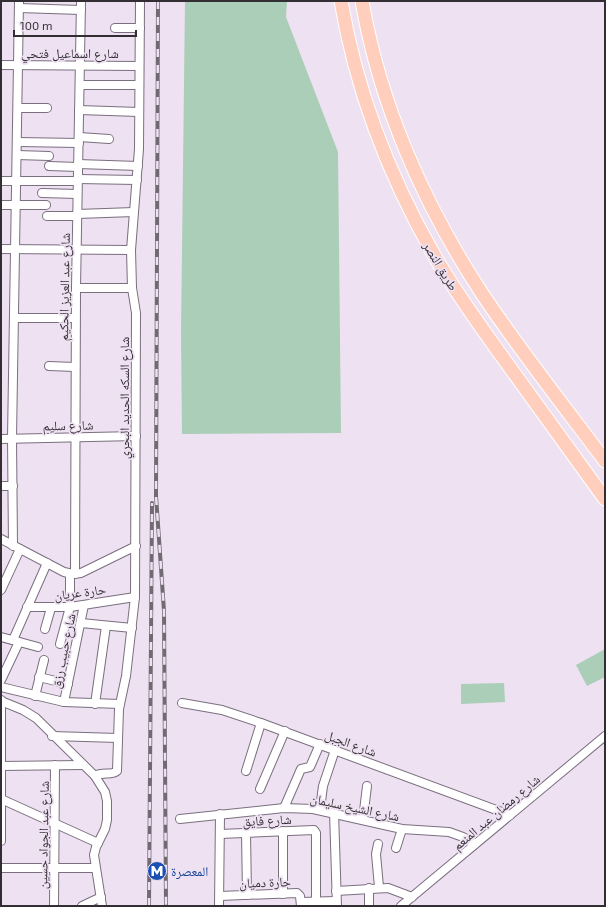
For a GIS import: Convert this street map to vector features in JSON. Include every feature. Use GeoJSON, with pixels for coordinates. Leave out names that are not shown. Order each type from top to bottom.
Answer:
{"type":"FeatureCollection","features":[{"type":"Feature","properties":{"kind":"highway","name":"طريق النصر"},"geometry":{"type":"LineString","coordinates":[[341,1],[354,62],[365,101],[381,146],[413,217],[434,255],[480,327],[605,498]]}},
{"type":"Feature","properties":{"kind":"highway","name":"طريق النصر"},"geometry":{"type":"LineString","coordinates":[[362,1],[375,56],[399,134],[446,233],[504,325],[605,461]]}},
{"type":"Feature","properties":{"kind":"street","name":"شارع عبد العزيز الحكيم"},"geometry":{"type":"LineString","coordinates":[[60,644],[70,607],[73,574],[75,318],[81,1]]}},
{"type":"Feature","properties":{"kind":"street","name":"شارع السكه الحديد البحري"},"geometry":{"type":"LineString","coordinates":[[95,776],[101,773],[117,772],[120,704],[126,676],[136,597],[136,313],[132,288],[131,250],[138,166],[140,1]]}},
{"type":"Feature","properties":{"kind":"street"},"geometry":{"type":"LineString","coordinates":[[1,590],[16,548],[12,438],[16,318],[19,5],[81,10]]}},
{"type":"Feature","properties":{"kind":"street"},"geometry":{"type":"LineString","coordinates":[[115,28],[140,28]]}},
{"type":"Feature","properties":{"kind":"street","name":"شارع اسماعيل فتحي"},"geometry":{"type":"LineString","coordinates":[[1,65],[139,66]]}},
{"type":"Feature","properties":{"kind":"street"},"geometry":{"type":"LineString","coordinates":[[80,85],[139,85]]}},
{"type":"Feature","properties":{"kind":"street"},"geometry":{"type":"LineString","coordinates":[[18,108],[47,108]]}},
{"type":"Feature","properties":{"kind":"street"},"geometry":{"type":"LineString","coordinates":[[79,110],[139,112]]}},
{"type":"Feature","properties":{"kind":"street"},"geometry":{"type":"LineString","coordinates":[[18,142],[109,139]]}},
{"type":"Feature","properties":{"kind":"street"},"geometry":{"type":"LineString","coordinates":[[17,155],[49,156]]}},
{"type":"Feature","properties":{"kind":"street"},"geometry":{"type":"LineString","coordinates":[[49,166],[138,166]]}},
{"type":"Feature","properties":{"kind":"street"},"geometry":{"type":"LineString","coordinates":[[1,181],[136,180]]}},
{"type":"Feature","properties":{"kind":"street"},"geometry":{"type":"LineString","coordinates":[[42,193],[77,194]]}},
{"type":"Feature","properties":{"kind":"street"},"geometry":{"type":"LineString","coordinates":[[1,205],[46,205]]}},
{"type":"Feature","properties":{"kind":"street"},"geometry":{"type":"LineString","coordinates":[[47,216],[134,212]]}},
{"type":"Feature","properties":{"kind":"street"},"geometry":{"type":"LineString","coordinates":[[1,250],[131,250]]}},
{"type":"Feature","properties":{"kind":"street"},"geometry":{"type":"LineString","coordinates":[[76,288],[132,288]]}},
{"type":"Feature","properties":{"kind":"street"},"geometry":{"type":"LineString","coordinates":[[16,318],[75,318]]}},
{"type":"Feature","properties":{"kind":"street"},"geometry":{"type":"LineString","coordinates":[[48,366],[75,367]]}},
{"type":"Feature","properties":{"kind":"street","name":"شارع سليم"},"geometry":{"type":"LineString","coordinates":[[1,439],[136,436]]}},
{"type":"Feature","properties":{"kind":"street"},"geometry":{"type":"LineString","coordinates":[[1,486],[13,486]]}},
{"type":"Feature","properties":{"kind":"street"},"geometry":{"type":"LineString","coordinates":[[1,540],[73,574],[136,546]]}},
{"type":"Feature","properties":{"kind":"street"},"geometry":{"type":"LineString","coordinates":[[1,680],[27,608],[47,563]]}},
{"type":"Feature","properties":{"kind":"street","name":"حارة عريان"},"geometry":{"type":"LineString","coordinates":[[27,608],[70,607],[136,597]]}},
{"type":"Feature","properties":{"kind":"street","name":"شارع حبيب رزق"},"geometry":{"type":"LineString","coordinates":[[64,702],[84,605]]}},
{"type":"Feature","properties":{"kind":"street"},"geometry":{"type":"LineString","coordinates":[[45,629],[51,608]]}},
{"type":"Feature","properties":{"kind":"street"},"geometry":{"type":"LineString","coordinates":[[81,623],[132,628]]}},
{"type":"Feature","properties":{"kind":"street"},"geometry":{"type":"LineString","coordinates":[[95,704],[106,626]]}},
{"type":"Feature","properties":{"kind":"street"},"geometry":{"type":"LineString","coordinates":[[1,637],[38,647]]}},
{"type":"Feature","properties":{"kind":"street"},"geometry":{"type":"LineString","coordinates":[[34,696],[44,660]]}},
{"type":"Feature","properties":{"kind":"street"},"geometry":{"type":"LineString","coordinates":[[39,677],[68,684]]}},
{"type":"Feature","properties":{"kind":"street"},"geometry":{"type":"LineString","coordinates":[[1,687],[64,702],[120,704]]}},
{"type":"Feature","properties":{"kind":"street"},"geometry":{"type":"LineString","coordinates":[[1,841],[1,700],[30,714],[41,723],[52,736],[95,776],[105,792],[108,810],[105,829],[94,851],[94,868],[102,906]]}},
{"type":"Feature","properties":{"kind":"street","name":"شارع الجبل"},"geometry":{"type":"LineString","coordinates":[[182,703],[222,710],[285,731],[510,815]]}},
{"type":"Feature","properties":{"kind":"street"},"geometry":{"type":"LineString","coordinates":[[246,771],[261,723]]}},
{"type":"Feature","properties":{"kind":"street"},"geometry":{"type":"LineString","coordinates":[[260,789],[285,731]]}},
{"type":"Feature","properties":{"kind":"street"},"geometry":{"type":"LineString","coordinates":[[52,736],[118,738]]}},
{"type":"Feature","properties":{"kind":"street","name":"شارع رمضان عبد المنعم"},"geometry":{"type":"LineString","coordinates":[[401,906],[605,736]]}},
{"type":"Feature","properties":{"kind":"street"},"geometry":{"type":"LineString","coordinates":[[284,808],[300,769],[310,767],[320,744]]}},
{"type":"Feature","properties":{"kind":"street"},"geometry":{"type":"LineString","coordinates":[[320,810],[323,786],[335,750]]}},
{"type":"Feature","properties":{"kind":"street","name":"شارع عبد الجواد حسين"},"geometry":{"type":"LineString","coordinates":[[54,906],[56,765]]}},
{"type":"Feature","properties":{"kind":"street"},"geometry":{"type":"LineString","coordinates":[[1,766],[82,765]]}},
{"type":"Feature","properties":{"kind":"street"},"geometry":{"type":"LineString","coordinates":[[363,819],[367,786]]}},
{"type":"Feature","properties":{"kind":"street"},"geometry":{"type":"LineString","coordinates":[[1,799],[98,843]]}},
{"type":"Feature","properties":{"kind":"street","name":"شارع الشيخ سليمان"},"geometry":{"type":"LineString","coordinates":[[180,819],[284,808],[320,810],[334,812],[402,829],[448,832],[463,837],[475,844]]}},
{"type":"Feature","properties":{"kind":"street"},"geometry":{"type":"LineString","coordinates":[[301,904],[316,902],[337,904],[334,812]]}},
{"type":"Feature","properties":{"kind":"street"},"geometry":{"type":"LineString","coordinates":[[220,814],[220,906]]}},
{"type":"Feature","properties":{"kind":"street"},"geometry":{"type":"LineString","coordinates":[[396,848],[402,829]]}},
{"type":"Feature","properties":{"kind":"street","name":"شارع فايق"},"geometry":{"type":"LineString","coordinates":[[220,834],[315,831],[316,902]]}},
{"type":"Feature","properties":{"kind":"street"},"geometry":{"type":"LineString","coordinates":[[283,832],[283,894]]}},
{"type":"Feature","properties":{"kind":"street"},"geometry":{"type":"LineString","coordinates":[[246,833],[247,895]]}},
{"type":"Feature","properties":{"kind":"street"},"geometry":{"type":"LineString","coordinates":[[378,844],[376,854],[379,887]]}},
{"type":"Feature","properties":{"kind":"street"},"geometry":{"type":"LineString","coordinates":[[1,868],[94,868]]}},
{"type":"Feature","properties":{"kind":"street"},"geometry":{"type":"LineString","coordinates":[[336,891],[379,887],[396,890],[412,897]]}},
{"type":"Feature","properties":{"kind":"street"},"geometry":{"type":"LineString","coordinates":[[369,888],[369,906]]}},
{"type":"Feature","properties":{"kind":"street","name":"حارة دميان"},"geometry":{"type":"LineString","coordinates":[[220,896],[298,894],[301,904]]}},
{"type":"Feature","properties":{"kind":"street"},"geometry":{"type":"LineString","coordinates":[[82,906],[101,897]]}},
{"type":"Feature","properties":{"kind":"green space"},"geometry":{"type":"Polygon","coordinates":[[[185,1],[287,1],[286,17],[338,152],[341,433],[182,434],[181,333],[185,1]]]}},
{"type":"Feature","properties":{"kind":"green space"},"geometry":{"type":"Polygon","coordinates":[[[605,649],[605,677],[587,686],[576,665],[605,649]]]}},
{"type":"Feature","properties":{"kind":"green space"},"geometry":{"type":"Polygon","coordinates":[[[504,683],[505,702],[461,704],[461,684],[504,683]]]}},
{"type":"Feature","properties":{"kind":"railway"},"geometry":{"type":"LineString","coordinates":[[158,1],[156,496],[164,611],[166,906]]}},
{"type":"Feature","properties":{"kind":"railway"},"geometry":{"type":"LineString","coordinates":[[149,906],[152,503]]}},
{"type":"Feature","properties":{"kind":"place","name":"المعصرة"},"geometry":{"type":"Point","coordinates":[157,871]}}]}
